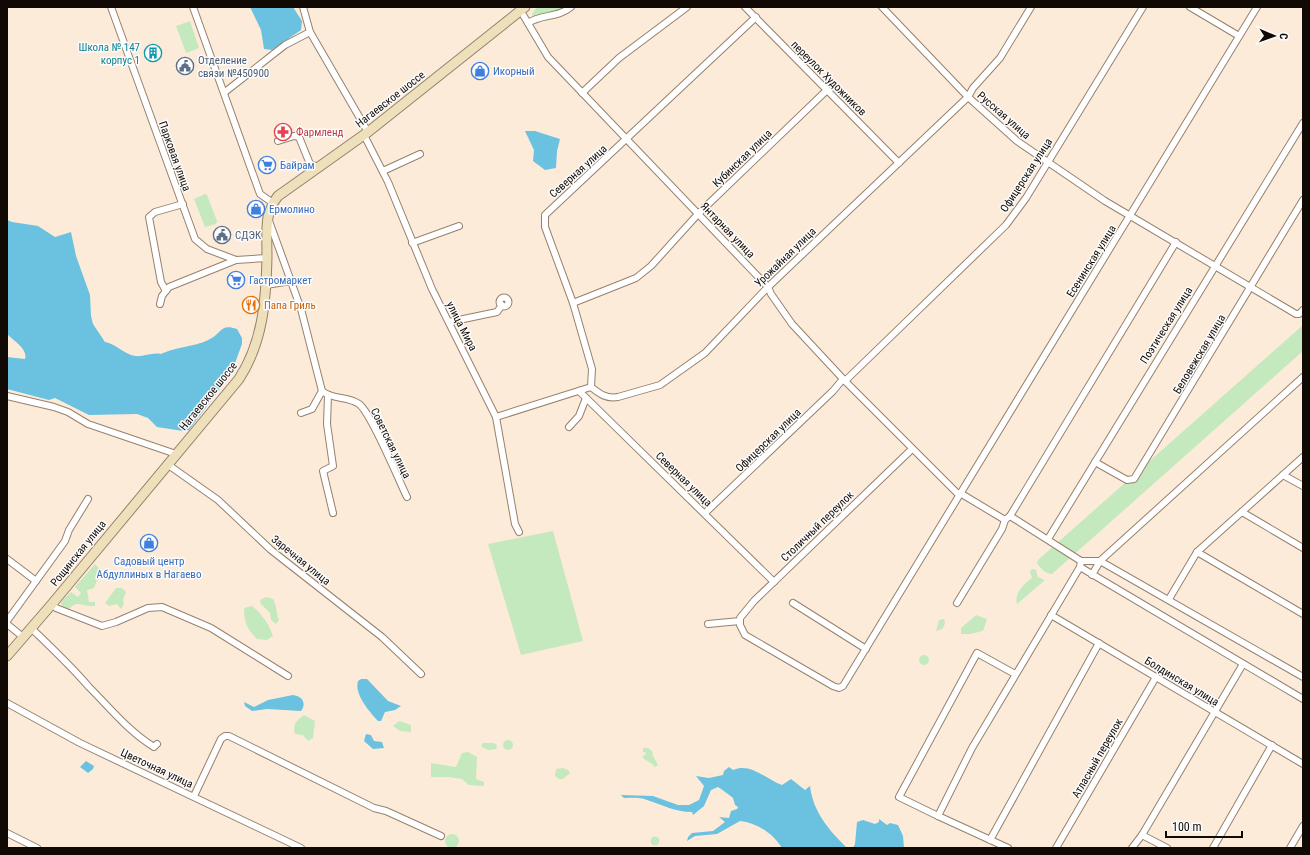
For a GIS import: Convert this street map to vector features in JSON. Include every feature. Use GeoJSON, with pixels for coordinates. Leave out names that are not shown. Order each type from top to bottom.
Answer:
{"type":"FeatureCollection","features":[{"type":"Feature","properties":{"kind":"street","name":"Парковая улица"},"geometry":{"type":"LineString","coordinates":[[111,7],[195,239],[207,249],[236,260],[267,258]]}},
{"type":"Feature","properties":{"kind":"street"},"geometry":{"type":"LineString","coordinates":[[194,7],[260,194],[273,203]]}},
{"type":"Feature","properties":{"kind":"street","name":"улица Мира"},"geometry":{"type":"LineString","coordinates":[[302,7],[310,32],[366,133],[412,243],[496,417],[515,524],[519,532]]}},
{"type":"Feature","properties":{"kind":"street"},"geometry":{"type":"LineString","coordinates":[[528,23],[534,18],[559,14],[571,7]]}},
{"type":"Feature","properties":{"kind":"street"},"geometry":{"type":"LineString","coordinates":[[582,93],[619,58],[687,7]]}},
{"type":"Feature","properties":{"kind":"street","name":"переулок Художников"},"geometry":{"type":"LineString","coordinates":[[745,7],[899,163]]}},
{"type":"Feature","properties":{"kind":"street","name":"Русская улица"},"geometry":{"type":"LineString","coordinates":[[882,7],[968,97],[1017,141],[1105,201],[1296,314],[1299,314],[1303,310]]}},
{"type":"Feature","properties":{"kind":"street","name":"Урожайная улица"},"geometry":{"type":"LineString","coordinates":[[591,387],[604,396],[611,398],[660,385],[705,353],[768,287],[968,97],[973,88],[1000,58],[1031,7]]}},
{"type":"Feature","properties":{"kind":"street","name":"Офицерская улица"},"geometry":{"type":"LineString","coordinates":[[705,513],[844,380],[854,374],[1006,225],[1026,198],[1143,7]]}},
{"type":"Feature","properties":{"kind":"street"},"geometry":{"type":"LineString","coordinates":[[1190,7],[1239,36]]}},
{"type":"Feature","properties":{"kind":"street","name":"Есенинская улица"},"geometry":{"type":"LineString","coordinates":[[740,621],[745,635],[833,686],[839,688],[843,686],[959,494],[1131,216],[1257,7]]}},
{"type":"Feature","properties":{"kind":"street","name":"Янтарная улица"},"geometry":{"type":"LineString","coordinates":[[522,8],[528,23],[548,57],[768,287],[771,294],[792,324],[844,380],[912,449],[959,494],[1048,539],[1081,560]]}},
{"type":"Feature","properties":{"kind":"street","name":"Нагаевское шоссе"},"geometry":{"type":"LineString","coordinates":[[167,464],[239,379],[249,364],[261,328],[266,285],[268,217],[273,203],[278,196],[366,133],[522,8]]}},
{"type":"Feature","properties":{"kind":"street","name":"Северная улица"},"geometry":{"type":"LineString","coordinates":[[591,387],[592,369],[573,303],[546,227],[545,215],[756,17]]}},
{"type":"Feature","properties":{"kind":"street"},"geometry":{"type":"LineString","coordinates":[[225,92],[285,45],[310,32]]}},
{"type":"Feature","properties":{"kind":"street","name":"Кубинская улица"},"geometry":{"type":"LineString","coordinates":[[573,303],[636,278],[651,266],[698,214],[827,90]]}},
{"type":"Feature","properties":{"kind":"street","name":"Поэтическая улица"},"geometry":{"type":"LineString","coordinates":[[1048,539],[1303,122]]}},
{"type":"Feature","properties":{"kind":"street"},"geometry":{"type":"LineString","coordinates":[[278,141],[294,136],[299,137],[310,164],[319,167]]}},
{"type":"Feature","properties":{"kind":"street"},"geometry":{"type":"LineString","coordinates":[[383,171],[420,154]]}},
{"type":"Feature","properties":{"kind":"street","name":"Беловежская улица"},"geometry":{"type":"LineString","coordinates":[[1094,462],[1127,480],[1134,479],[1303,200]]}},
{"type":"Feature","properties":{"kind":"street"},"geometry":{"type":"LineString","coordinates":[[166,291],[161,282],[149,217],[155,212],[183,204]]}},
{"type":"Feature","properties":{"kind":"street"},"geometry":{"type":"LineString","coordinates":[[268,217],[301,309],[322,391],[328,396],[327,424],[333,466],[323,471],[332,513]]}},
{"type":"Feature","properties":{"kind":"street"},"geometry":{"type":"LineString","coordinates":[[412,243],[459,226]]}},
{"type":"Feature","properties":{"kind":"street"},"geometry":{"type":"LineString","coordinates":[[956,603],[1176,242]]}},
{"type":"Feature","properties":{"kind":"street"},"geometry":{"type":"LineString","coordinates":[[160,304],[169,287],[236,260]]}},
{"type":"Feature","properties":{"kind":"street"},"geometry":{"type":"LineString","coordinates":[[266,285],[292,281]]}},
{"type":"Feature","properties":{"kind":"street"},"geometry":{"type":"LineString","coordinates":[[449,322],[497,312],[502,305]]}},
{"type":"Feature","properties":{"kind":"street"},"geometry":{"type":"LineString","coordinates":[[1092,575],[1100,561],[1303,377]]}},
{"type":"Feature","properties":{"kind":"street"},"geometry":{"type":"LineString","coordinates":[[496,417],[591,387]]}},
{"type":"Feature","properties":{"kind":"street"},"geometry":{"type":"LineString","coordinates":[[301,413],[312,410],[322,391]]}},
{"type":"Feature","properties":{"kind":"street","name":"Северная улица"},"geometry":{"type":"LineString","coordinates":[[579,391],[774,582]]}},
{"type":"Feature","properties":{"kind":"street"},"geometry":{"type":"LineString","coordinates":[[7,396],[54,407],[68,412],[88,424],[176,454]]}},
{"type":"Feature","properties":{"kind":"street","name":"Советская улица"},"geometry":{"type":"LineString","coordinates":[[328,396],[353,400],[365,410],[407,497]]}},
{"type":"Feature","properties":{"kind":"street"},"geometry":{"type":"LineString","coordinates":[[569,427],[579,416],[586,398]]}},
{"type":"Feature","properties":{"kind":"street","name":"Столичный переулок"},"geometry":{"type":"LineString","coordinates":[[740,621],[741,615],[774,582],[912,449]]}},
{"type":"Feature","properties":{"kind":"street"},"geometry":{"type":"LineString","coordinates":[[1169,599],[1198,552],[1303,457]]}},
{"type":"Feature","properties":{"kind":"street","name":"Рощинская улица"},"geometry":{"type":"LineString","coordinates":[[7,656],[52,604],[167,464]]}},
{"type":"Feature","properties":{"kind":"street","name":"Заречная улица"},"geometry":{"type":"LineString","coordinates":[[167,464],[218,500],[272,550],[382,637],[420,674]]}},
{"type":"Feature","properties":{"kind":"street"},"geometry":{"type":"LineString","coordinates":[[1283,475],[1303,486]]}},
{"type":"Feature","properties":{"kind":"street"},"geometry":{"type":"LineString","coordinates":[[7,621],[65,541],[69,530],[88,499]]}},
{"type":"Feature","properties":{"kind":"street"},"geometry":{"type":"LineString","coordinates":[[1242,512],[1303,548]]}},
{"type":"Feature","properties":{"kind":"street"},"geometry":{"type":"LineString","coordinates":[[1198,552],[1303,614]]}},
{"type":"Feature","properties":{"kind":"street"},"geometry":{"type":"LineString","coordinates":[[7,560],[36,581]]}},
{"type":"Feature","properties":{"kind":"street"},"geometry":{"type":"LineString","coordinates":[[938,816],[972,748],[1080,567],[1081,560],[1100,561],[1169,599],[1303,678]]}},
{"type":"Feature","properties":{"kind":"street"},"geometry":{"type":"LineString","coordinates":[[1080,567],[1303,699]]}},
{"type":"Feature","properties":{"kind":"street"},"geometry":{"type":"LineString","coordinates":[[793,603],[866,649]]}},
{"type":"Feature","properties":{"kind":"street"},"geometry":{"type":"LineString","coordinates":[[52,604],[56,608],[102,626],[116,622],[148,608],[162,607],[211,628],[288,676]]}},
{"type":"Feature","properties":{"kind":"street","name":"Болдинская улица"},"geometry":{"type":"LineString","coordinates":[[1051,615],[1303,764]]}},
{"type":"Feature","properties":{"kind":"street"},"geometry":{"type":"LineString","coordinates":[[708,624],[740,621]]}},
{"type":"Feature","properties":{"kind":"street"},"geometry":{"type":"LineString","coordinates":[[7,624],[24,636]]}},
{"type":"Feature","properties":{"kind":"street"},"geometry":{"type":"LineString","coordinates":[[31,628],[65,660],[125,725],[141,739],[154,747],[157,744]]}},
{"type":"Feature","properties":{"kind":"street"},"geometry":{"type":"LineString","coordinates":[[990,840],[1099,643]]}},
{"type":"Feature","properties":{"kind":"street"},"geometry":{"type":"LineString","coordinates":[[1008,848],[899,797],[977,653],[1015,674]]}},
{"type":"Feature","properties":{"kind":"street"},"geometry":{"type":"LineString","coordinates":[[1132,848],[1142,835],[1243,664]]}},
{"type":"Feature","properties":{"kind":"street","name":"Атласный переулок"},"geometry":{"type":"LineString","coordinates":[[1056,848],[1156,677]]}},
{"type":"Feature","properties":{"kind":"street","name":"Цветочная улица"},"geometry":{"type":"LineString","coordinates":[[7,703],[80,743],[301,848]]}},
{"type":"Feature","properties":{"kind":"street"},"geometry":{"type":"LineString","coordinates":[[194,796],[221,739],[224,736],[229,736],[374,808],[386,811],[441,836]]}},
{"type":"Feature","properties":{"kind":"street"},"geometry":{"type":"LineString","coordinates":[[1213,848],[1272,745]]}},
{"type":"Feature","properties":{"kind":"street"},"geometry":{"type":"LineString","coordinates":[[1290,848],[1303,826]]}},
{"type":"Feature","properties":{"kind":"street"},"geometry":{"type":"LineString","coordinates":[[7,833],[37,848]]}},
{"type":"Feature","properties":{"kind":"street"},"geometry":{"type":"LineString","coordinates":[[1142,835],[1167,848]]}},
{"type":"Feature","properties":{"kind":"green space"},"geometry":{"type":"Polygon","coordinates":[[[537,7],[568,7],[548,15],[533,17],[532,14],[537,7]]]}},
{"type":"Feature","properties":{"kind":"green space"},"geometry":{"type":"Polygon","coordinates":[[[190,21],[199,48],[186,53],[176,26],[190,21]]]}},
{"type":"Feature","properties":{"kind":"green space"},"geometry":{"type":"Polygon","coordinates":[[[205,194],[207,195],[217,221],[216,224],[205,227],[194,199],[205,194]]]}},
{"type":"Feature","properties":{"kind":"green space"},"geometry":{"type":"Polygon","coordinates":[[[1303,325],[1303,351],[1052,574],[1041,569],[1037,563],[1038,560],[1303,325]]]}},
{"type":"Feature","properties":{"kind":"green space"},"geometry":{"type":"Polygon","coordinates":[[[553,531],[583,641],[521,655],[488,544],[553,531]]]}},
{"type":"Feature","properties":{"kind":"green space"},"geometry":{"type":"Polygon","coordinates":[[[95,564],[101,570],[94,588],[87,590],[89,602],[95,602],[95,606],[75,604],[69,609],[62,607],[61,602],[71,592],[78,597],[81,593],[75,587],[95,564]]]}},
{"type":"Feature","properties":{"kind":"green space"},"geometry":{"type":"Polygon","coordinates":[[[1033,569],[1036,570],[1038,577],[1045,580],[1017,604],[1016,600],[1018,593],[1032,578],[1030,571],[1033,569]]]}},
{"type":"Feature","properties":{"kind":"green space"},"geometry":{"type":"Polygon","coordinates":[[[116,588],[122,588],[126,592],[123,600],[124,604],[121,609],[117,604],[109,606],[105,603],[116,588]]]}},
{"type":"Feature","properties":{"kind":"green space"},"geometry":{"type":"Polygon","coordinates":[[[266,597],[273,599],[279,620],[276,624],[271,620],[270,613],[261,604],[260,600],[266,597]]]}},
{"type":"Feature","properties":{"kind":"green space"},"geometry":{"type":"Polygon","coordinates":[[[252,606],[259,612],[272,632],[273,636],[267,640],[257,639],[247,625],[244,608],[252,606]]]}},
{"type":"Feature","properties":{"kind":"green space"},"geometry":{"type":"Polygon","coordinates":[[[976,615],[987,619],[983,631],[970,634],[961,634],[961,628],[976,615]]]}},
{"type":"Feature","properties":{"kind":"green space"},"geometry":{"type":"Polygon","coordinates":[[[944,619],[945,624],[942,629],[936,631],[939,620],[944,619]]]}},
{"type":"Feature","properties":{"kind":"green space"},"geometry":{"type":"Polygon","coordinates":[[[922,655],[926,655],[928,656],[928,664],[922,665],[919,662],[919,658],[922,655]]]}},
{"type":"Feature","properties":{"kind":"green space"},"geometry":{"type":"Polygon","coordinates":[[[304,715],[315,721],[313,738],[308,741],[303,735],[295,734],[294,731],[296,723],[304,715]]]}},
{"type":"Feature","properties":{"kind":"green space"},"geometry":{"type":"Polygon","coordinates":[[[399,721],[411,725],[411,732],[400,731],[393,726],[399,721]]]}},
{"type":"Feature","properties":{"kind":"green space"},"geometry":{"type":"Polygon","coordinates":[[[506,740],[510,740],[512,741],[512,749],[506,750],[503,747],[503,743],[506,740]]]}},
{"type":"Feature","properties":{"kind":"green space"},"geometry":{"type":"Polygon","coordinates":[[[483,743],[494,743],[497,745],[496,749],[488,750],[481,746],[483,743]]]}},
{"type":"Feature","properties":{"kind":"green space"},"geometry":{"type":"Polygon","coordinates":[[[643,748],[648,748],[652,751],[658,765],[655,767],[642,757],[647,753],[643,752],[643,748]]]}},
{"type":"Feature","properties":{"kind":"green space"},"geometry":{"type":"Polygon","coordinates":[[[468,752],[477,757],[476,779],[484,782],[484,786],[469,785],[462,779],[431,777],[431,763],[456,767],[462,753],[468,752]]]}},
{"type":"Feature","properties":{"kind":"green space"},"geometry":{"type":"Polygon","coordinates":[[[563,768],[568,770],[570,773],[563,779],[559,779],[555,776],[556,769],[563,768]]]}},
{"type":"Feature","properties":{"kind":"green space"},"geometry":{"type":"Polygon","coordinates":[[[449,834],[455,834],[459,838],[459,844],[455,848],[449,848],[445,844],[445,838],[449,834]]]}},
{"type":"Feature","properties":{"kind":"green space"},"geometry":{"type":"Polygon","coordinates":[[[655,836],[660,841],[655,846],[650,841],[655,836]]]}},
{"type":"Feature","properties":{"kind":"water"},"geometry":{"type":"Polygon","coordinates":[[[250,7],[293,7],[302,21],[301,30],[272,50],[264,49],[261,30],[250,7]]]}},
{"type":"Feature","properties":{"kind":"water"},"geometry":{"type":"Polygon","coordinates":[[[525,131],[535,131],[560,139],[557,151],[556,168],[545,170],[533,161],[534,150],[525,131]]]}},
{"type":"Feature","properties":{"kind":"water"},"geometry":{"type":"Polygon","coordinates":[[[7,220],[38,226],[55,237],[71,232],[76,256],[90,295],[93,324],[105,342],[131,355],[138,356],[161,354],[205,341],[214,337],[227,327],[237,329],[242,338],[242,344],[231,374],[189,430],[183,431],[157,427],[148,418],[137,414],[89,415],[55,398],[49,400],[7,389],[7,357],[25,359],[25,355],[20,345],[7,334],[7,220]]]}},
{"type":"Feature","properties":{"kind":"water"},"geometry":{"type":"Polygon","coordinates":[[[361,679],[367,679],[388,701],[401,706],[395,710],[385,712],[381,721],[378,721],[360,697],[357,686],[358,681],[361,679]]]}},
{"type":"Feature","properties":{"kind":"water"},"geometry":{"type":"Polygon","coordinates":[[[293,695],[303,700],[304,705],[301,711],[267,709],[252,711],[245,706],[244,702],[254,707],[268,700],[293,695]]]}},
{"type":"Feature","properties":{"kind":"water"},"geometry":{"type":"Polygon","coordinates":[[[366,734],[371,735],[374,741],[382,742],[384,748],[373,749],[364,741],[366,734]]]}},
{"type":"Feature","properties":{"kind":"water"},"geometry":{"type":"Polygon","coordinates":[[[86,761],[94,766],[88,773],[80,767],[86,761]]]}},
{"type":"Feature","properties":{"kind":"water"},"geometry":{"type":"Polygon","coordinates":[[[729,767],[733,770],[746,768],[758,772],[782,785],[791,779],[805,790],[810,786],[818,812],[828,827],[847,848],[782,848],[769,833],[758,826],[740,821],[717,834],[695,836],[687,841],[688,837],[692,833],[713,831],[725,822],[719,817],[729,818],[731,811],[737,809],[738,807],[735,805],[733,798],[718,787],[711,790],[704,806],[693,815],[692,812],[675,810],[642,798],[624,798],[621,795],[653,796],[678,805],[689,805],[699,800],[704,786],[696,776],[709,778],[723,775],[724,771],[729,767]]]}},
{"type":"Feature","properties":{"kind":"water"},"geometry":{"type":"Polygon","coordinates":[[[879,819],[887,825],[890,823],[898,825],[903,836],[904,848],[853,848],[855,844],[857,822],[863,820],[875,824],[879,822],[879,819]]]}},
{"type":"Feature","properties":{"kind":"place","name":"Школа № 147 корпус 1"},"geometry":{"type":"Point","coordinates":[153,53]}},
{"type":"Feature","properties":{"kind":"place","name":"Отделение связи №450900"},"geometry":{"type":"Point","coordinates":[185,66]}},
{"type":"Feature","properties":{"kind":"place","name":"Икорный"},"geometry":{"type":"Point","coordinates":[480,71]}},
{"type":"Feature","properties":{"kind":"place","name":"Фармленд"},"geometry":{"type":"Point","coordinates":[283,132]}},
{"type":"Feature","properties":{"kind":"place","name":"Байрам"},"geometry":{"type":"Point","coordinates":[267,165]}},
{"type":"Feature","properties":{"kind":"place","name":"Ермолино"},"geometry":{"type":"Point","coordinates":[256,209]}},
{"type":"Feature","properties":{"kind":"place","name":"СДЭК"},"geometry":{"type":"Point","coordinates":[222,235]}},
{"type":"Feature","properties":{"kind":"place","name":"Гастромаркет"},"geometry":{"type":"Point","coordinates":[236,280]}},
{"type":"Feature","properties":{"kind":"place","name":"Папа Гриль"},"geometry":{"type":"Point","coordinates":[251,305]}},
{"type":"Feature","properties":{"kind":"place","name":"Садовый центр Абдуллиных в Нагаево"},"geometry":{"type":"Point","coordinates":[149,543]}}]}
